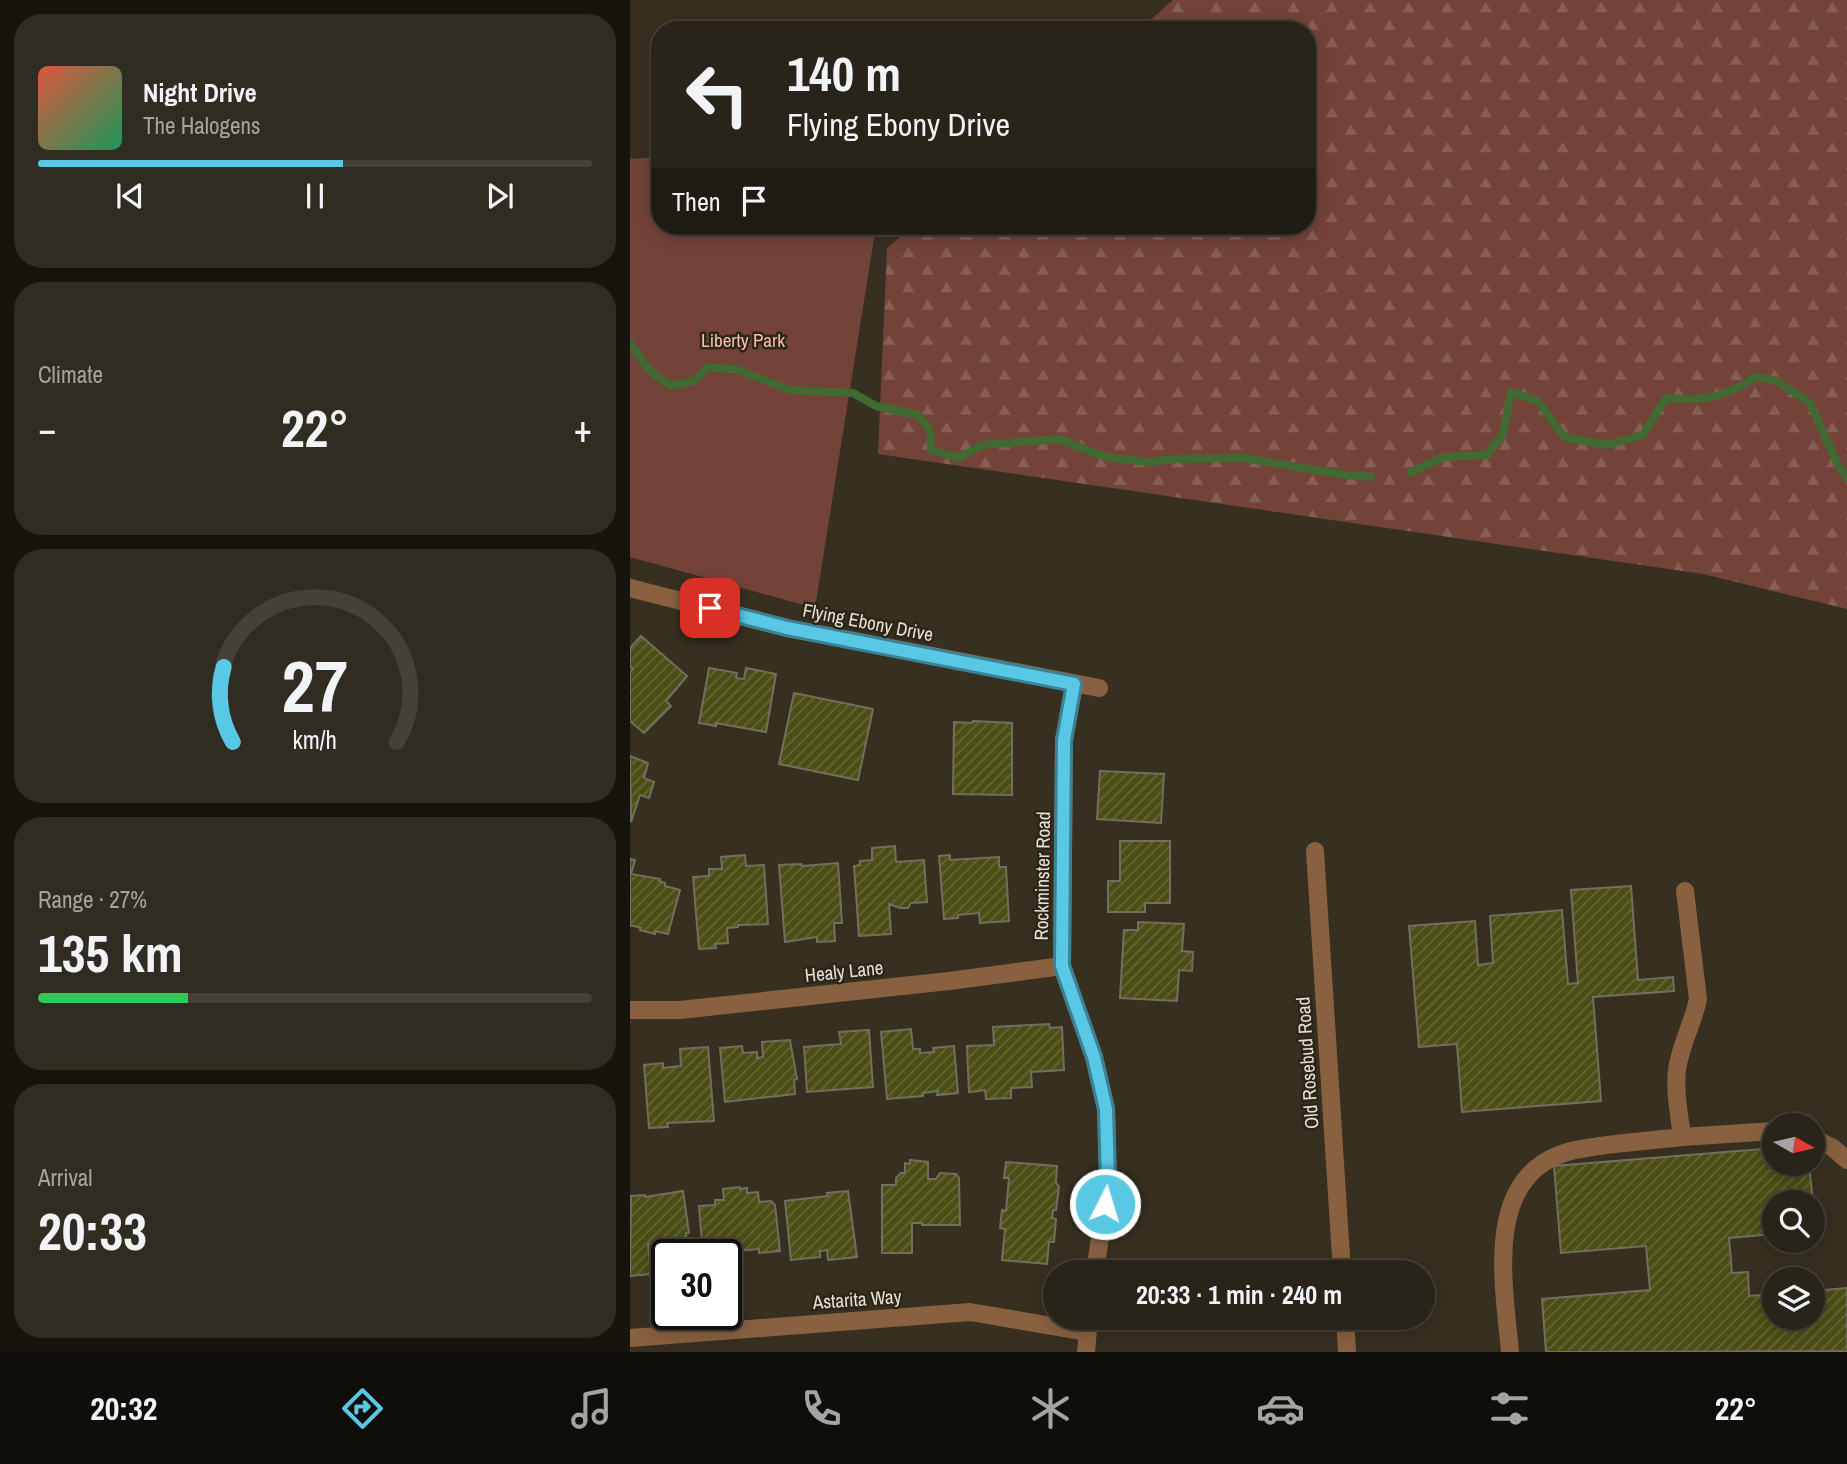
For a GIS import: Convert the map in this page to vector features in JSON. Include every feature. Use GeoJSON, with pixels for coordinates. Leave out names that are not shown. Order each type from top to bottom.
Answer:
{"type":"FeatureCollection","features":[{"type":"Feature","properties":{"kind":"street","name":"Flying Ebony Drive"},"geometry":{"type":"LineString","coordinates":[[630,588],[787,628],[1099,688]]}},
{"type":"Feature","properties":{"kind":"street","name":"Rockminster Road"},"geometry":{"type":"LineString","coordinates":[[1074,684],[1064,740],[1062,966],[1094,1057],[1106,1109],[1108,1181],[1097,1260]]}},
{"type":"Feature","properties":{"kind":"street","name":"Old Rosebud Road"},"geometry":{"type":"LineString","coordinates":[[1315,851],[1341,1260]]}},
{"type":"Feature","properties":{"kind":"street"},"geometry":{"type":"LineString","coordinates":[[1682,1137],[1676,1078],[1679,1058],[1698,999],[1685,891]]}},
{"type":"Feature","properties":{"kind":"street","name":"Healy Lane"},"geometry":{"type":"LineString","coordinates":[[630,1010],[680,1010],[1062,966]]}},
{"type":"Feature","properties":{"kind":"street"},"geometry":{"type":"LineString","coordinates":[[1510,1352],[1501,1253],[1507,1215],[1523,1184],[1533,1172],[1548,1161],[1573,1150],[1682,1137],[1762,1132]]}},
{"type":"Feature","properties":{"kind":"street"},"geometry":{"type":"LineString","coordinates":[[1825,1144],[1847,1160]]}},
{"type":"Feature","properties":{"kind":"street","name":"Astarita Way"},"geometry":{"type":"LineString","coordinates":[[630,1338],[970,1312],[1043,1320]]}},
{"type":"Feature","properties":{"kind":"street"},"geometry":{"type":"LineString","coordinates":[[1086,1352],[1088,1330]]}},
{"type":"Feature","properties":{"kind":"street"},"geometry":{"type":"LineString","coordinates":[[1346,1330],[1347,1352]]}},
{"type":"Feature","properties":{"kind":"green space"},"geometry":{"type":"Polygon","coordinates":[[[1173,0],[1847,0],[1847,609],[1703,574],[878,454],[887,248],[902,235],[1316,235],[1316,21],[1149,21],[1173,0]]]}},
{"type":"Feature","properties":{"kind":"green space","name":"Liberty Park"},"geometry":{"type":"Polygon","coordinates":[[[651,158],[651,235],[875,235],[815,608],[630,557],[630,159],[651,158]]]}},
{"type":"Feature","properties":{"kind":"building"},"geometry":{"type":"Polygon","coordinates":[[[641,636],[687,676],[666,701],[671,706],[644,733],[630,721],[630,672],[633,669],[630,666],[630,648],[641,636]]]}},
{"type":"Feature","properties":{"kind":"building"},"geometry":{"type":"Polygon","coordinates":[[[709,668],[737,673],[736,678],[744,679],[746,668],[776,674],[766,732],[716,723],[716,726],[699,723],[709,668]]]}},
{"type":"Feature","properties":{"kind":"building"},"geometry":{"type":"Polygon","coordinates":[[[794,693],[873,709],[858,780],[779,764],[794,693]]]}},
{"type":"Feature","properties":{"kind":"building"},"geometry":{"type":"Polygon","coordinates":[[[954,722],[1012,723],[1012,795],[953,794],[954,722]]]}},
{"type":"Feature","properties":{"kind":"building"},"geometry":{"type":"Polygon","coordinates":[[[630,756],[648,763],[644,778],[654,782],[649,798],[640,795],[631,822],[630,756]]]}},
{"type":"Feature","properties":{"kind":"building"},"geometry":{"type":"Polygon","coordinates":[[[1100,771],[1164,774],[1161,823],[1097,819],[1100,771]]]}},
{"type":"Feature","properties":{"kind":"building"},"geometry":{"type":"Polygon","coordinates":[[[1120,841],[1170,841],[1170,903],[1145,903],[1145,912],[1108,912],[1108,881],[1120,881],[1120,841]]]}},
{"type":"Feature","properties":{"kind":"building"},"geometry":{"type":"Polygon","coordinates":[[[895,846],[896,862],[924,860],[927,902],[911,903],[908,908],[889,904],[891,934],[859,936],[854,866],[860,865],[860,861],[872,860],[872,848],[895,846]]]}},
{"type":"Feature","properties":{"kind":"building"},"geometry":{"type":"Polygon","coordinates":[[[745,855],[746,866],[764,865],[768,924],[727,928],[728,943],[715,944],[716,948],[699,949],[693,877],[709,876],[709,869],[722,869],[721,857],[745,855]]]}},
{"type":"Feature","properties":{"kind":"building"},"geometry":{"type":"Polygon","coordinates":[[[950,855],[950,860],[999,857],[999,867],[1006,867],[1009,921],[980,923],[979,913],[944,919],[939,856],[950,855]]]}},
{"type":"Feature","properties":{"kind":"building"},"geometry":{"type":"Polygon","coordinates":[[[630,859],[635,860],[631,874],[660,879],[665,886],[680,890],[668,934],[655,931],[655,934],[630,925],[630,859]]]}},
{"type":"Feature","properties":{"kind":"building"},"geometry":{"type":"Polygon","coordinates":[[[838,863],[842,923],[834,923],[835,941],[817,942],[817,937],[785,942],[779,865],[838,863]]]}},
{"type":"Feature","properties":{"kind":"building"},"geometry":{"type":"Polygon","coordinates":[[[1631,886],[1638,980],[1673,977],[1674,991],[1593,997],[1601,1101],[1462,1112],[1457,1044],[1419,1047],[1409,926],[1475,921],[1478,965],[1493,963],[1490,916],[1562,910],[1568,984],[1578,983],[1571,890],[1631,886]]]}},
{"type":"Feature","properties":{"kind":"building"},"geometry":{"type":"Polygon","coordinates":[[[1138,922],[1184,924],[1182,951],[1193,952],[1192,971],[1179,970],[1177,1001],[1120,998],[1124,930],[1138,930],[1138,922]]]}},
{"type":"Feature","properties":{"kind":"building"},"geometry":{"type":"Polygon","coordinates":[[[1049,1024],[1050,1028],[1062,1027],[1064,1070],[1031,1072],[1032,1087],[1011,1088],[1011,1098],[986,1099],[985,1090],[969,1092],[967,1046],[994,1045],[993,1027],[1049,1024]]]}},
{"type":"Feature","properties":{"kind":"building"},"geometry":{"type":"Polygon","coordinates":[[[911,1029],[913,1049],[920,1049],[920,1053],[934,1052],[933,1048],[954,1046],[958,1093],[937,1095],[938,1091],[923,1093],[923,1096],[887,1099],[881,1032],[911,1029]]]}},
{"type":"Feature","properties":{"kind":"building"},"geometry":{"type":"Polygon","coordinates":[[[869,1030],[873,1087],[807,1092],[804,1047],[841,1044],[839,1032],[869,1030]]]}},
{"type":"Feature","properties":{"kind":"building"},"geometry":{"type":"Polygon","coordinates":[[[790,1040],[797,1079],[794,1080],[795,1094],[725,1102],[720,1048],[742,1046],[743,1053],[757,1052],[757,1058],[763,1057],[762,1042],[790,1040]]]}},
{"type":"Feature","properties":{"kind":"building"},"geometry":{"type":"Polygon","coordinates":[[[708,1047],[714,1121],[667,1123],[668,1127],[649,1128],[644,1065],[663,1063],[663,1068],[681,1066],[680,1049],[708,1047]]]}},
{"type":"Feature","properties":{"kind":"building"},"geometry":{"type":"Polygon","coordinates":[[[1762,1149],[1762,1176],[1810,1176],[1812,1190],[1762,1190],[1762,1235],[1729,1238],[1732,1273],[1748,1272],[1749,1296],[1762,1295],[1762,1330],[1825,1330],[1825,1290],[1847,1288],[1847,1351],[1546,1352],[1542,1299],[1650,1290],[1646,1246],[1561,1253],[1554,1166],[1762,1149]]]}},
{"type":"Feature","properties":{"kind":"building"},"geometry":{"type":"Polygon","coordinates":[[[910,1160],[928,1162],[928,1179],[936,1179],[940,1173],[956,1174],[959,1178],[960,1225],[912,1223],[912,1253],[882,1253],[882,1185],[896,1185],[896,1178],[905,1173],[905,1163],[910,1164],[910,1160]]]}},
{"type":"Feature","properties":{"kind":"building"},"geometry":{"type":"Polygon","coordinates":[[[1006,1162],[1057,1166],[1056,1182],[1059,1187],[1056,1210],[1053,1210],[1052,1218],[1056,1219],[1054,1242],[1049,1242],[1047,1260],[1043,1260],[1043,1264],[1002,1260],[1005,1229],[1000,1228],[1002,1210],[1006,1211],[1009,1178],[1004,1178],[1006,1162]]]}},
{"type":"Feature","properties":{"kind":"building"},"geometry":{"type":"Polygon","coordinates":[[[747,1188],[747,1193],[758,1192],[759,1202],[771,1201],[775,1205],[780,1251],[759,1253],[759,1249],[742,1250],[742,1239],[702,1239],[699,1206],[715,1205],[715,1200],[724,1200],[723,1189],[747,1188]]]}},
{"type":"Feature","properties":{"kind":"building"},"geometry":{"type":"Polygon","coordinates":[[[683,1191],[689,1233],[686,1233],[687,1239],[651,1239],[651,1244],[648,1244],[651,1274],[630,1276],[631,1196],[645,1197],[683,1191]]]}},
{"type":"Feature","properties":{"kind":"building"},"geometry":{"type":"Polygon","coordinates":[[[848,1191],[857,1257],[828,1260],[827,1250],[820,1251],[820,1257],[791,1260],[785,1201],[848,1191]]]}},
{"type":"Feature","properties":{"kind":"waterway"},"geometry":{"type":"LineString","coordinates":[[630,343],[650,371],[671,386],[694,381],[708,367],[738,370],[790,390],[853,393],[876,406],[918,415],[930,430],[931,450],[958,458],[982,445],[1059,439],[1105,457],[1148,462],[1244,458],[1371,477]]}},
{"type":"Feature","properties":{"kind":"waterway"},"geometry":{"type":"LineString","coordinates":[[1411,472],[1444,457],[1487,455],[1503,434],[1511,392],[1538,401],[1564,437],[1606,445],[1643,435],[1666,398],[1692,399],[1723,394],[1756,377],[1777,381],[1810,403],[1838,465],[1847,478]]}},
{"type":"Feature","properties":{"kind":"route"},"geometry":{"type":"LineString","coordinates":[[710,608],[787,628],[1074,684],[1064,740],[1062,966],[1094,1057],[1106,1109],[1108,1181],[1105,1204]]}}]}
